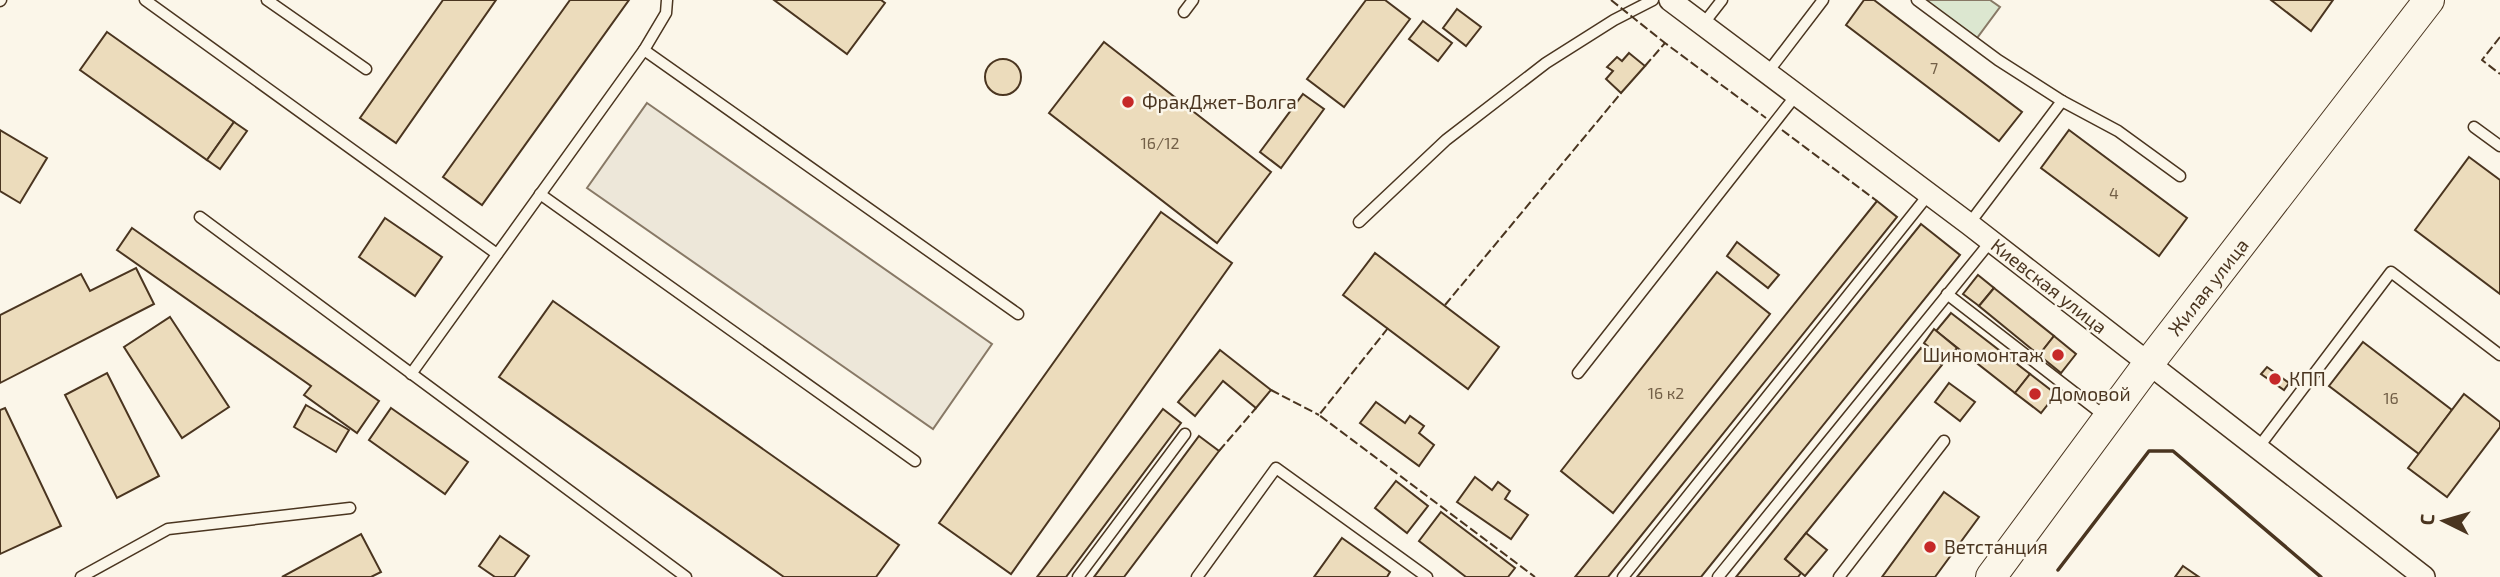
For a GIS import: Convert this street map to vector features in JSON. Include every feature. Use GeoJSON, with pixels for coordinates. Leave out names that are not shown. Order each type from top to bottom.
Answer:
{"type":"FeatureCollection","features":[{"type":"Feature","properties":{"kind":"main road","name":"Жилая улица"},"geometry":{"type":"LineString","coordinates":[[1991,577],[2149,363],[2429,0]]}},
{"type":"Feature","properties":{"kind":"street","name":"Киевская улица"},"geometry":{"type":"LineString","coordinates":[[1670,0],[1930,194],[2420,576]]}},
{"type":"Feature","properties":{"kind":"lane"},"geometry":{"type":"LineString","coordinates":[[145,0],[497,254]]}},
{"type":"Feature","properties":{"kind":"lane"},"geometry":{"type":"LineString","coordinates":[[267,0],[366,69]]}},
{"type":"Feature","properties":{"kind":"lane"},"geometry":{"type":"LineString","coordinates":[[411,374],[645,50],[666,13],[667,0]]}},
{"type":"Feature","properties":{"kind":"lane"},"geometry":{"type":"LineString","coordinates":[[1185,12],[1193,0]]}},
{"type":"Feature","properties":{"kind":"lane"},"geometry":{"type":"LineString","coordinates":[[1359,222],[1446,140],[1546,63],[1614,20],[1653,0]]}},
{"type":"Feature","properties":{"kind":"lane"},"geometry":{"type":"LineString","coordinates":[[1704,23],[1722,0]]}},
{"type":"Feature","properties":{"kind":"lane"},"geometry":{"type":"LineString","coordinates":[[1768,72],[1823,0]]}},
{"type":"Feature","properties":{"kind":"lane"},"geometry":{"type":"LineString","coordinates":[[1917,0],[1998,60],[2062,101],[2119,131],[2180,176]]}},
{"type":"Feature","properties":{"kind":"lane"},"geometry":{"type":"LineString","coordinates":[[645,50],[1018,314]]}},
{"type":"Feature","properties":{"kind":"lane"},"geometry":{"type":"LineString","coordinates":[[1578,373],[1797,94]]}},
{"type":"Feature","properties":{"kind":"lane"},"geometry":{"type":"LineString","coordinates":[[1969,224],[2062,101]]}},
{"type":"Feature","properties":{"kind":"lane"},"geometry":{"type":"LineString","coordinates":[[2474,127],[2500,146]]}},
{"type":"Feature","properties":{"kind":"lane"},"geometry":{"type":"LineString","coordinates":[[540,194],[915,461]]}},
{"type":"Feature","properties":{"kind":"lane"},"geometry":{"type":"LineString","coordinates":[[1622,577],[1930,194]]}},
{"type":"Feature","properties":{"kind":"lane"},"geometry":{"type":"LineString","coordinates":[[200,217],[686,577]]}},
{"type":"Feature","properties":{"kind":"lane"},"geometry":{"type":"LineString","coordinates":[[1718,577],[1990,241]]}},
{"type":"Feature","properties":{"kind":"lane"},"geometry":{"type":"LineString","coordinates":[[2258,448],[2391,272],[2500,355]]}},
{"type":"Feature","properties":{"kind":"lane"},"geometry":{"type":"LineString","coordinates":[[1947,294],[2108,419]]}},
{"type":"Feature","properties":{"kind":"lane"},"geometry":{"type":"LineString","coordinates":[[1078,577],[1185,434]]}},
{"type":"Feature","properties":{"kind":"lane"},"geometry":{"type":"LineString","coordinates":[[1839,577],[1944,441]]}},
{"type":"Feature","properties":{"kind":"lane"},"geometry":{"type":"LineString","coordinates":[[1197,577],[1276,468],[1427,577]]}},
{"type":"Feature","properties":{"kind":"lane"},"geometry":{"type":"LineString","coordinates":[[81,577],[168,529],[350,508]]}},
{"type":"Feature","properties":{"kind":"green space"},"geometry":{"type":"Polygon","coordinates":[[[1990,0],[2000,7],[1977,38],[1927,2],[1990,0]]]}},
{"type":"Feature","properties":{"kind":"shaded area"},"geometry":{"type":"Polygon","coordinates":[[[647,103],[992,344],[933,429],[587,188],[647,103]]]}},
{"type":"Feature","properties":{"kind":"building"},"geometry":{"type":"Polygon","coordinates":[[[443,0],[496,0],[396,143],[360,118],[443,0]]]}},
{"type":"Feature","properties":{"kind":"building"},"geometry":{"type":"Polygon","coordinates":[[[570,0],[629,0],[482,205],[443,177],[570,0]]]}},
{"type":"Feature","properties":{"kind":"building"},"geometry":{"type":"Polygon","coordinates":[[[774,0],[881,0],[885,3],[847,54],[774,0]]]}},
{"type":"Feature","properties":{"kind":"building"},"geometry":{"type":"Polygon","coordinates":[[[1366,0],[1385,0],[1410,19],[1344,107],[1307,79],[1366,0]]]}},
{"type":"Feature","properties":{"kind":"building"},"geometry":{"type":"Polygon","coordinates":[[[1864,0],[1874,0],[2022,112],[1999,141],[1846,25],[1864,0]]]}},
{"type":"Feature","properties":{"kind":"building"},"geometry":{"type":"Polygon","coordinates":[[[2271,0],[2333,0],[2311,31],[2271,0]]]}},
{"type":"Feature","properties":{"kind":"building"},"geometry":{"type":"Polygon","coordinates":[[[1457,9],[1481,27],[1466,46],[1443,28],[1457,9]]]}},
{"type":"Feature","properties":{"kind":"building"},"geometry":{"type":"Polygon","coordinates":[[[1423,21],[1452,43],[1438,61],[1409,39],[1423,21]]]}},
{"type":"Feature","properties":{"kind":"building"},"geometry":{"type":"Polygon","coordinates":[[[107,32],[234,122],[207,160],[80,70],[107,32]]]}},
{"type":"Feature","properties":{"kind":"building"},"geometry":{"type":"Polygon","coordinates":[[[1104,42],[1271,172],[1217,243],[1049,113],[1104,42]]]}},
{"type":"Feature","properties":{"kind":"building"},"geometry":{"type":"Polygon","coordinates":[[[1629,53],[1645,66],[1621,93],[1606,79],[1613,71],[1607,67],[1617,57],[1622,61],[1629,53]]]}},
{"type":"Feature","properties":{"kind":"building"},"geometry":{"type":"Polygon","coordinates":[[[1003,59],[1016,64],[1021,77],[1016,90],[1003,95],[990,90],[985,77],[990,64],[1003,59]]]}},
{"type":"Feature","properties":{"kind":"building"},"geometry":{"type":"Polygon","coordinates":[[[1303,94],[1324,109],[1281,168],[1260,152],[1303,94]]]}},
{"type":"Feature","properties":{"kind":"building"},"geometry":{"type":"Polygon","coordinates":[[[234,122],[247,131],[220,169],[207,160],[234,122]]]}},
{"type":"Feature","properties":{"kind":"building"},"geometry":{"type":"Polygon","coordinates":[[[0,130],[47,158],[20,203],[0,191],[0,130]]]}},
{"type":"Feature","properties":{"kind":"building"},"geometry":{"type":"Polygon","coordinates":[[[2069,130],[2187,218],[2159,256],[2041,168],[2069,130]]]}},
{"type":"Feature","properties":{"kind":"building"},"geometry":{"type":"Polygon","coordinates":[[[2469,157],[2500,180],[2500,294],[2415,230],[2469,157]]]}},
{"type":"Feature","properties":{"kind":"building"},"geometry":{"type":"Polygon","coordinates":[[[1877,201],[1897,217],[1608,577],[1575,577],[1877,201]]]}},
{"type":"Feature","properties":{"kind":"building"},"geometry":{"type":"Polygon","coordinates":[[[1161,212],[1232,263],[1011,574],[939,523],[1161,212]]]}},
{"type":"Feature","properties":{"kind":"building"},"geometry":{"type":"Polygon","coordinates":[[[385,218],[442,257],[415,296],[359,257],[385,218]]]}},
{"type":"Feature","properties":{"kind":"building"},"geometry":{"type":"Polygon","coordinates":[[[1921,224],[1960,255],[1701,577],[1637,577],[1921,224]]]}},
{"type":"Feature","properties":{"kind":"building"},"geometry":{"type":"Polygon","coordinates":[[[132,228],[379,401],[357,433],[304,395],[311,386],[117,250],[132,228]]]}},
{"type":"Feature","properties":{"kind":"building"},"geometry":{"type":"Polygon","coordinates":[[[1737,242],[1779,275],[1768,288],[1727,256],[1737,242]]]}},
{"type":"Feature","properties":{"kind":"building"},"geometry":{"type":"Polygon","coordinates":[[[1375,253],[1499,347],[1468,389],[1343,295],[1375,253]]]}},
{"type":"Feature","properties":{"kind":"building"},"geometry":{"type":"Polygon","coordinates":[[[136,268],[154,304],[0,383],[0,315],[81,274],[90,291],[136,268]]]}},
{"type":"Feature","properties":{"kind":"building"},"geometry":{"type":"Polygon","coordinates":[[[1717,272],[1770,314],[1613,513],[1561,471],[1717,272]]]}},
{"type":"Feature","properties":{"kind":"building"},"geometry":{"type":"Polygon","coordinates":[[[1978,275],[1994,288],[1979,306],[1963,294],[1978,275]]]}},
{"type":"Feature","properties":{"kind":"building"},"geometry":{"type":"Polygon","coordinates":[[[1994,288],[2054,336],[2039,355],[1979,306],[1994,288]]]}},
{"type":"Feature","properties":{"kind":"building"},"geometry":{"type":"Polygon","coordinates":[[[553,301],[899,545],[876,577],[784,577],[499,377],[553,301]]]}},
{"type":"Feature","properties":{"kind":"building"},"geometry":{"type":"Polygon","coordinates":[[[1951,313],[2030,374],[2015,393],[1936,331],[1951,313]]]}},
{"type":"Feature","properties":{"kind":"building"},"geometry":{"type":"Polygon","coordinates":[[[170,317],[229,407],[182,438],[124,347],[170,317]]]}},
{"type":"Feature","properties":{"kind":"building"},"geometry":{"type":"Polygon","coordinates":[[[1934,329],[1957,348],[1946,361],[1924,343],[1934,329]]]}},
{"type":"Feature","properties":{"kind":"building","name":"Шиномонтаж"},"geometry":{"type":"Polygon","coordinates":[[[2054,336],[2076,354],[2061,373],[2039,355],[2054,336]]]}},
{"type":"Feature","properties":{"kind":"building"},"geometry":{"type":"Polygon","coordinates":[[[2363,342],[2452,410],[2419,454],[2329,386],[2363,342]]]}},
{"type":"Feature","properties":{"kind":"building"},"geometry":{"type":"Polygon","coordinates":[[[1921,348],[1942,365],[1785,559],[1801,573],[1798,577],[1736,577],[1921,348]]]}},
{"type":"Feature","properties":{"kind":"building"},"geometry":{"type":"Polygon","coordinates":[[[1220,350],[1271,390],[1256,408],[1223,381],[1195,416],[1178,402],[1220,350]]]}},
{"type":"Feature","properties":{"kind":"building","name":"КПП"},"geometry":{"type":"Polygon","coordinates":[[[2267,367],[2289,383],[2284,390],[2261,374],[2267,367]]]}},
{"type":"Feature","properties":{"kind":"building"},"geometry":{"type":"Polygon","coordinates":[[[107,373],[159,476],[117,498],[65,395],[107,373]]]}},
{"type":"Feature","properties":{"kind":"building","name":"Домовой"},"geometry":{"type":"Polygon","coordinates":[[[2030,374],[2056,394],[2041,413],[2015,393],[2030,374]]]}},
{"type":"Feature","properties":{"kind":"building"},"geometry":{"type":"Polygon","coordinates":[[[1949,383],[1975,402],[1960,421],[1935,402],[1949,383]]]}},
{"type":"Feature","properties":{"kind":"building"},"geometry":{"type":"Polygon","coordinates":[[[2464,394],[2500,422],[2500,427],[2447,497],[2408,468],[2464,394]]]}},
{"type":"Feature","properties":{"kind":"building"},"geometry":{"type":"Polygon","coordinates":[[[1376,402],[1405,423],[1410,416],[1424,426],[1419,433],[1434,445],[1419,466],[1360,423],[1376,402]]]}},
{"type":"Feature","properties":{"kind":"building"},"geometry":{"type":"Polygon","coordinates":[[[306,405],[349,430],[336,452],[294,427],[306,405]]]}},
{"type":"Feature","properties":{"kind":"building"},"geometry":{"type":"Polygon","coordinates":[[[5,408],[61,526],[0,554],[0,410],[5,408]]]}},
{"type":"Feature","properties":{"kind":"building"},"geometry":{"type":"Polygon","coordinates":[[[391,408],[468,462],[445,494],[369,440],[391,408]]]}},
{"type":"Feature","properties":{"kind":"building"},"geometry":{"type":"Polygon","coordinates":[[[1163,409],[1181,423],[1066,577],[1037,577],[1163,409]]]}},
{"type":"Feature","properties":{"kind":"building"},"geometry":{"type":"Polygon","coordinates":[[[1199,436],[1219,451],[1124,577],[1094,577],[1199,436]]]}},
{"type":"Feature","properties":{"kind":"building"},"geometry":{"type":"Polygon","coordinates":[[[1475,477],[1492,490],[1498,482],[1510,491],[1505,499],[1528,515],[1511,539],[1457,502],[1475,477]]]}},
{"type":"Feature","properties":{"kind":"building"},"geometry":{"type":"Polygon","coordinates":[[[1396,481],[1428,506],[1407,533],[1375,508],[1396,481]]]}},
{"type":"Feature","properties":{"kind":"building","name":"Ветстанция"},"geometry":{"type":"Polygon","coordinates":[[[1944,492],[1979,517],[1935,577],[1882,577],[1944,492]]]}},
{"type":"Feature","properties":{"kind":"building"},"geometry":{"type":"Polygon","coordinates":[[[1441,512],[1515,568],[1508,577],[1466,577],[1419,541],[1441,512]]]}},
{"type":"Feature","properties":{"kind":"building"},"geometry":{"type":"Polygon","coordinates":[[[1806,533],[1827,550],[1805,576],[1785,559],[1806,533]]]}},
{"type":"Feature","properties":{"kind":"building"},"geometry":{"type":"Polygon","coordinates":[[[361,534],[381,572],[371,577],[282,577],[361,534]]]}},
{"type":"Feature","properties":{"kind":"building"},"geometry":{"type":"Polygon","coordinates":[[[500,536],[529,556],[514,577],[495,577],[479,566],[500,536]]]}},
{"type":"Feature","properties":{"kind":"building"},"geometry":{"type":"Polygon","coordinates":[[[1342,538],[1390,572],[1387,577],[1314,577],[1342,538]]]}},
{"type":"Feature","properties":{"kind":"building"},"geometry":{"type":"Polygon","coordinates":[[[2183,566],[2199,577],[2175,577],[2183,566]]]}},
{"type":"Feature","properties":{"kind":"fence"},"geometry":{"type":"LineString","coordinates":[[1611,0],[1665,43]]}},
{"type":"Feature","properties":{"kind":"fence"},"geometry":{"type":"LineString","coordinates":[[2500,37],[2482,60],[2500,74]]}},
{"type":"Feature","properties":{"kind":"fence"},"geometry":{"type":"LineString","coordinates":[[1645,66],[1665,43],[1766,118]]}},
{"type":"Feature","properties":{"kind":"fence"},"geometry":{"type":"LineString","coordinates":[[1445,305],[1621,93]]}},
{"type":"Feature","properties":{"kind":"fence"},"geometry":{"type":"LineString","coordinates":[[1782,130],[1877,201]]}},
{"type":"Feature","properties":{"kind":"fence"},"geometry":{"type":"LineString","coordinates":[[1388,328],[1319,415],[1535,577]]}},
{"type":"Feature","properties":{"kind":"fence"},"geometry":{"type":"LineString","coordinates":[[1271,390],[1319,415]]}},
{"type":"Feature","properties":{"kind":"fence"},"geometry":{"type":"LineString","coordinates":[[1219,451],[1256,408]]}},
{"type":"Feature","properties":{"kind":"wall"},"geometry":{"type":"LineString","coordinates":[[2058,570],[2149,451],[2173,451],[2321,577]]}},
{"type":"Feature","properties":{"kind":"place","name":"ФракДжет-Волга"},"geometry":{"type":"Point","coordinates":[1128,102]}},
{"type":"Feature","properties":{"kind":"place","name":"Шиномонтаж"},"geometry":{"type":"Point","coordinates":[2058,355]}},
{"type":"Feature","properties":{"kind":"place","name":"КПП"},"geometry":{"type":"Point","coordinates":[2275,379]}},
{"type":"Feature","properties":{"kind":"place","name":"Домовой"},"geometry":{"type":"Point","coordinates":[2035,394]}},
{"type":"Feature","properties":{"kind":"place","name":"Ветстанция"},"geometry":{"type":"Point","coordinates":[1930,547]}}]}
